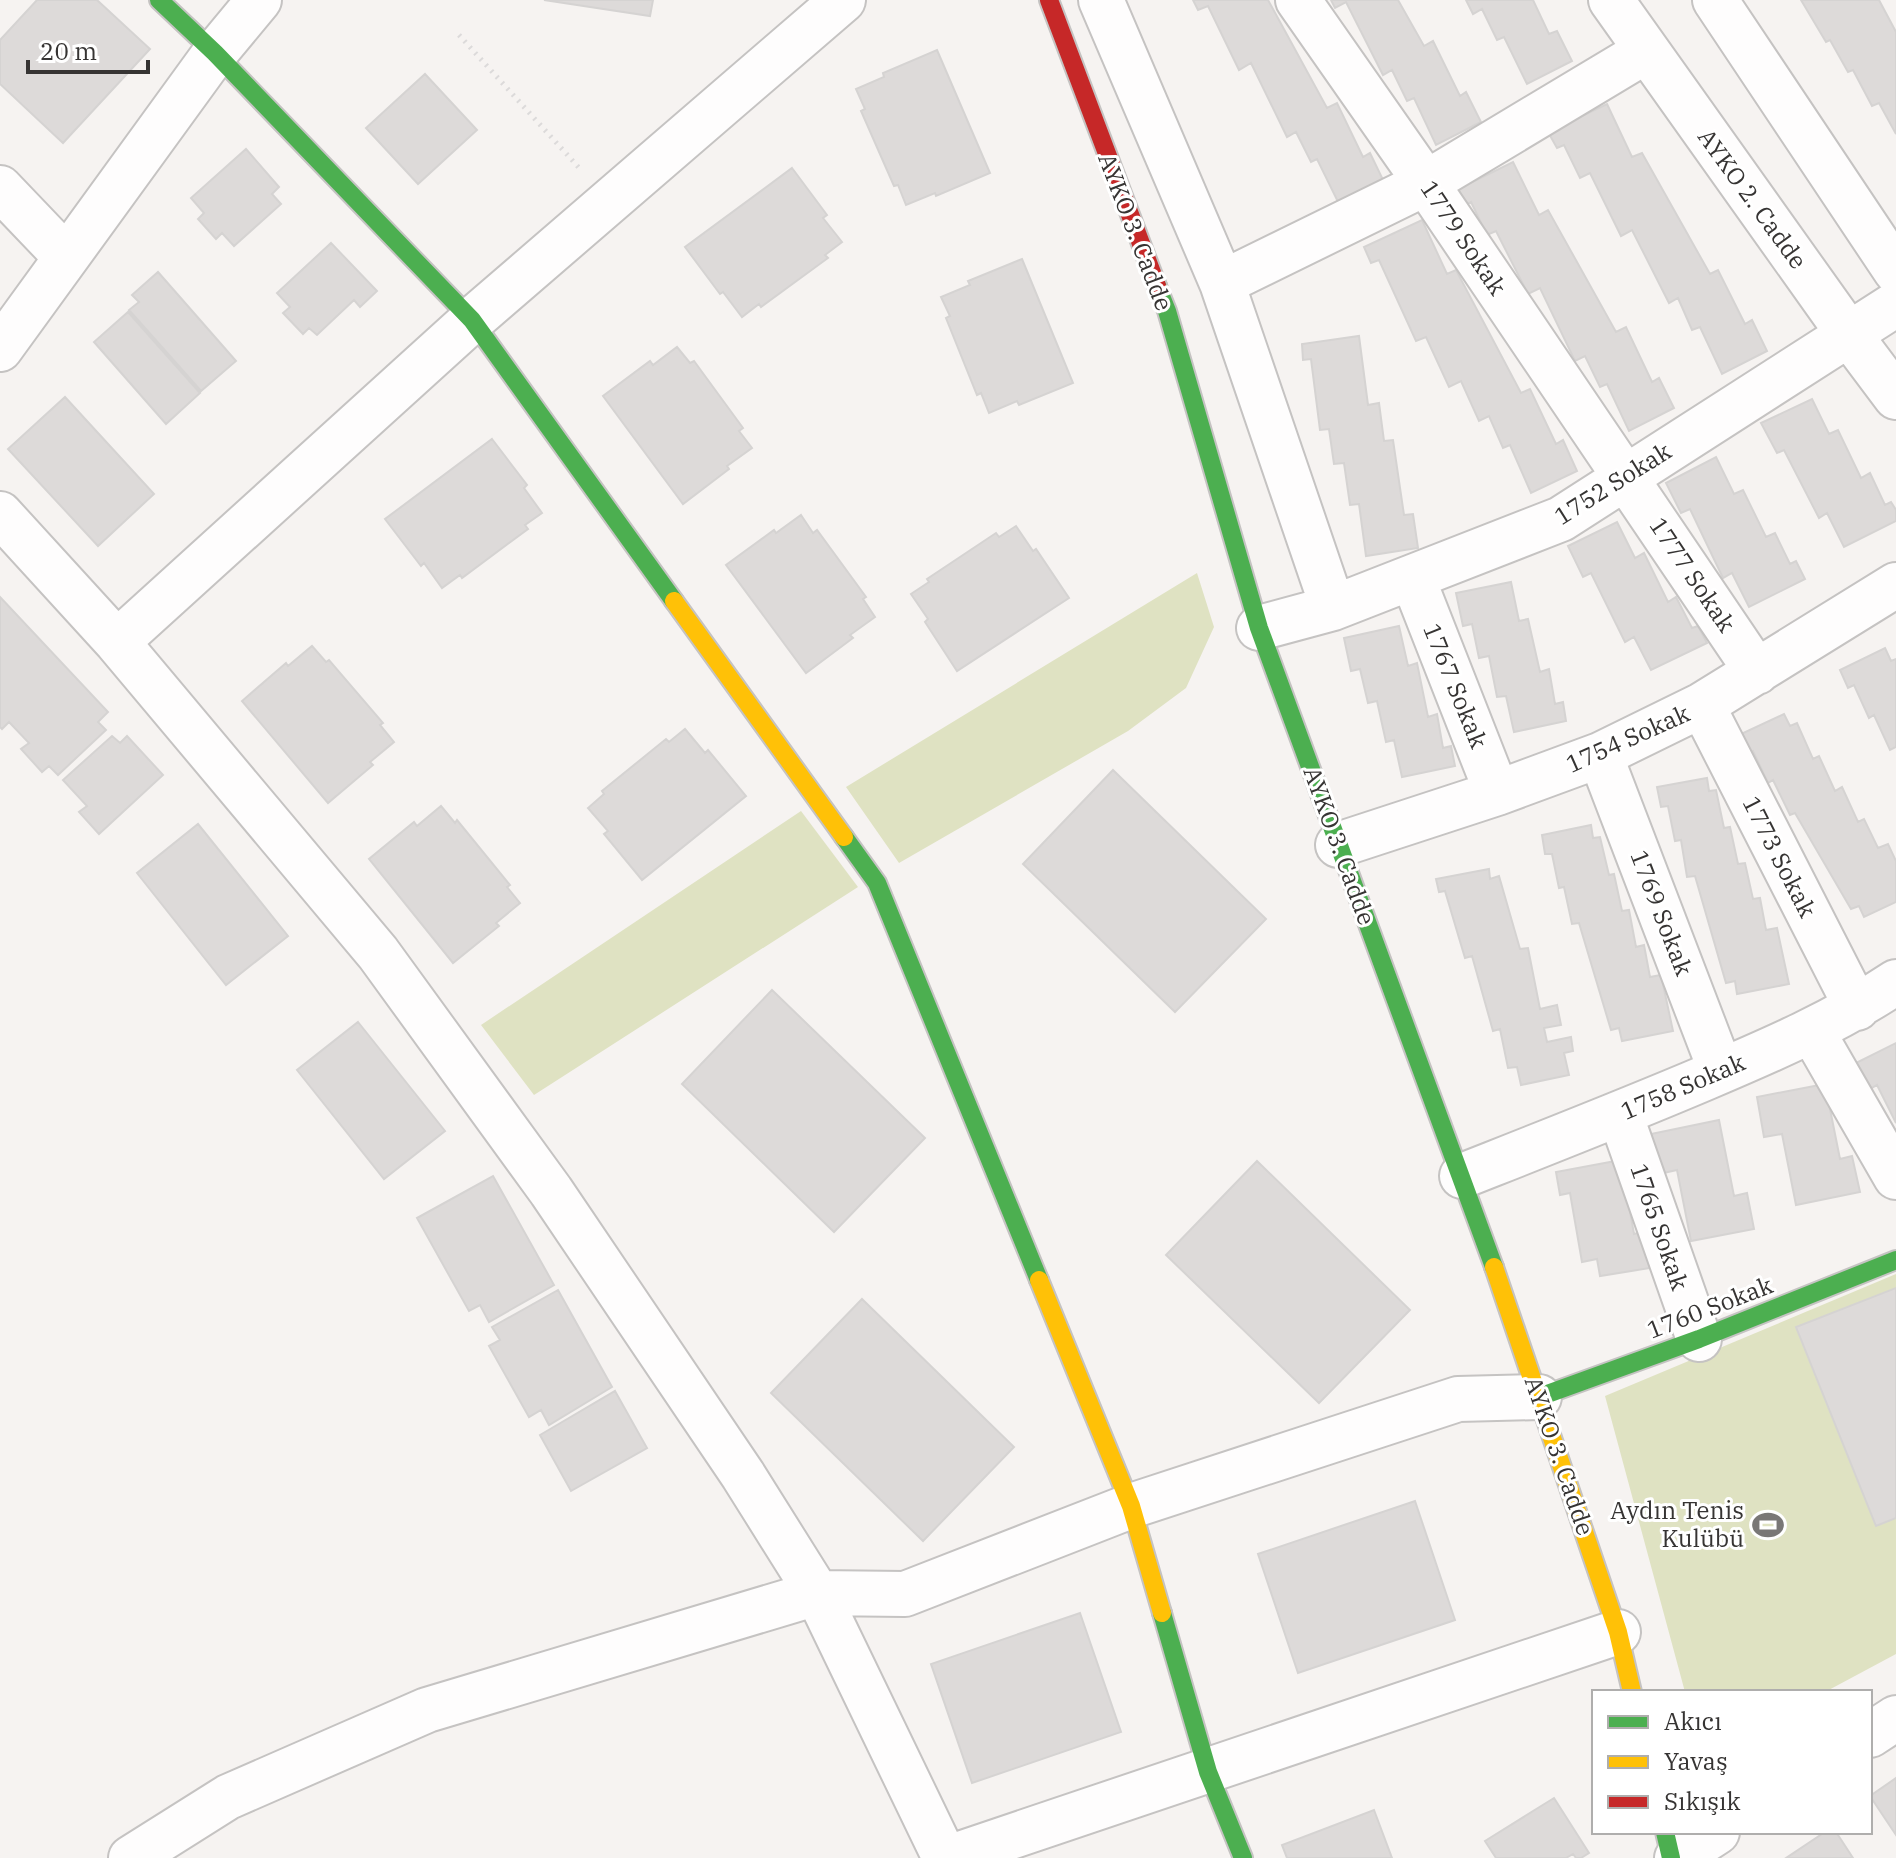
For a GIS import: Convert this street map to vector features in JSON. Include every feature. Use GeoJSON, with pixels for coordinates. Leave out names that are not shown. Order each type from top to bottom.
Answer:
{"type":"FeatureCollection","features":[{"type":"Feature","properties":{"kind":"street"},"geometry":{"type":"LineString","coordinates":[[159,0],[215,53],[472,320],[877,883],[1131,1506],[1208,1772],[1243,1858]]}},
{"type":"Feature","properties":{"kind":"street"},"geometry":{"type":"LineString","coordinates":[[0,349],[215,53],[259,0]]}},
{"type":"Feature","properties":{"kind":"street"},"geometry":{"type":"LineString","coordinates":[[117,642],[472,320],[843,0]]}},
{"type":"Feature","properties":{"kind":"street","name":"AYKO 3. Cadde"},"geometry":{"type":"LineString","coordinates":[[1049,0],[1167,311],[1259,628],[1462,1176],[1618,1632],[1632,1690]]}},
{"type":"Feature","properties":{"kind":"street"},"geometry":{"type":"LineString","coordinates":[[1101,0],[1222,283],[1333,608]]}},
{"type":"Feature","properties":{"kind":"street","name":"1779 Sokak"},"geometry":{"type":"LineString","coordinates":[[1298,0],[1626,477]]}},
{"type":"Feature","properties":{"kind":"street","name":"AYKO 2. Cadde"},"geometry":{"type":"LineString","coordinates":[[1611,0],[1896,397]]}},
{"type":"Feature","properties":{"kind":"street"},"geometry":{"type":"LineString","coordinates":[[1715,0],[1896,271]]}},
{"type":"Feature","properties":{"kind":"street"},"geometry":{"type":"LineString","coordinates":[[1222,283],[1426,183],[1646,51]]}},
{"type":"Feature","properties":{"kind":"street"},"geometry":{"type":"LineString","coordinates":[[0,188],[66,257]]}},
{"type":"Feature","properties":{"kind":"street","name":"1752 Sokak"},"geometry":{"type":"LineString","coordinates":[[1259,628],[1333,608],[1561,519],[1896,304]]}},
{"type":"Feature","properties":{"kind":"street","name":"1777 Sokak"},"geometry":{"type":"LineString","coordinates":[[1626,477],[1757,672]]}},
{"type":"Feature","properties":{"kind":"street"},"geometry":{"type":"LineString","coordinates":[[0,514],[117,642],[378,953],[560,1204],[743,1475],[817,1593],[946,1858],[1618,1632]]}},
{"type":"Feature","properties":{"kind":"street","name":"1767 Sokak"},"geometry":{"type":"LineString","coordinates":[[1413,579],[1497,793]]}},
{"type":"Feature","properties":{"kind":"street","name":"1754 Sokak"},"geometry":{"type":"LineString","coordinates":[[1338,845],[1497,793],[1600,755],[1702,705],[1896,585]]}},
{"type":"Feature","properties":{"kind":"street","name":"1773 Sokak"},"geometry":{"type":"LineString","coordinates":[[1702,705],[1857,1008]]}},
{"type":"Feature","properties":{"kind":"street","name":"1769 Sokak"},"geometry":{"type":"LineString","coordinates":[[1600,755],[1721,1071]]}},
{"type":"Feature","properties":{"kind":"street","name":"1758 Sokak"},"geometry":{"type":"LineString","coordinates":[[1462,1176],[1620,1114],[1812,1031],[1857,1008],[1896,982]]}},
{"type":"Feature","properties":{"kind":"street"},"geometry":{"type":"LineString","coordinates":[[1812,1031],[1896,1177]]}},
{"type":"Feature","properties":{"kind":"street","name":"1765 Sokak"},"geometry":{"type":"LineString","coordinates":[[1620,1114],[1699,1339]]}},
{"type":"Feature","properties":{"kind":"street","name":"1760 Sokak"},"geometry":{"type":"LineString","coordinates":[[1539,1397],[1699,1339],[1896,1260]]}},
{"type":"Feature","properties":{"kind":"street"},"geometry":{"type":"LineString","coordinates":[[131,1858],[228,1797],[427,1710],[817,1593],[905,1594],[1131,1506],[1458,1399],[1539,1397]]}},
{"type":"Feature","properties":{"kind":"street"},"geometry":{"type":"LineString","coordinates":[[1872,1734],[1896,1718]]}},
{"type":"Feature","properties":{"kind":"street"},"geometry":{"type":"LineString","coordinates":[[1666,1834],[1674,1858],[1714,1834]]}},
{"type":"Feature","properties":{"kind":"path"},"geometry":{"type":"LineString","coordinates":[[459,35],[609,201]]}},
{"type":"Feature","properties":{"kind":"green space"},"geometry":{"type":"Polygon","coordinates":[[[1197,573],[1214,627],[1186,688],[1128,731],[899,863],[846,787],[1197,573]]]}},
{"type":"Feature","properties":{"kind":"green space"},"geometry":{"type":"Polygon","coordinates":[[[801,811],[858,887],[534,1095],[481,1025],[801,811]]]}},
{"type":"Feature","properties":{"kind":"green space","name":"Aydın Tenis Kulübü"},"geometry":{"type":"Polygon","coordinates":[[[1896,1274],[1896,1654],[1829,1690],[1684,1690],[1605,1396],[1896,1274]]]}},
{"type":"Feature","properties":{"kind":"building"},"geometry":{"type":"Polygon","coordinates":[[[37,0],[97,0],[150,49],[63,143],[0,84],[0,40],[37,0]]]}},
{"type":"Feature","properties":{"kind":"building"},"geometry":{"type":"Polygon","coordinates":[[[544,0],[653,0],[650,16],[544,0]]]}},
{"type":"Feature","properties":{"kind":"building"},"geometry":{"type":"Polygon","coordinates":[[[1193,0],[1268,0],[1327,108],[1337,103],[1363,157],[1370,153],[1385,184],[1340,206],[1317,159],[1311,162],[1296,132],[1287,137],[1251,63],[1239,70],[1208,6],[1198,10],[1193,0]]]}},
{"type":"Feature","properties":{"kind":"building"},"geometry":{"type":"Polygon","coordinates":[[[1331,0],[1398,0],[1424,46],[1433,41],[1460,96],[1466,92],[1481,122],[1436,145],[1414,98],[1407,101],[1392,70],[1383,75],[1346,2],[1335,8],[1331,0]]]}},
{"type":"Feature","properties":{"kind":"building"},"geometry":{"type":"Polygon","coordinates":[[[1466,0],[1533,0],[1549,34],[1557,31],[1572,61],[1527,84],[1504,37],[1497,40],[1482,9],[1473,14],[1466,0]]]}},
{"type":"Feature","properties":{"kind":"building"},"geometry":{"type":"Polygon","coordinates":[[[1801,0],[1879,0],[1896,32],[1896,134],[1879,103],[1872,106],[1853,70],[1848,72],[1830,40],[1826,42],[1801,0]]]}},
{"type":"Feature","properties":{"kind":"building"},"geometry":{"type":"Polygon","coordinates":[[[937,50],[990,173],[906,205],[898,185],[894,186],[861,111],[865,109],[856,89],[884,77],[883,73],[937,50]]]}},
{"type":"Feature","properties":{"kind":"building"},"geometry":{"type":"Polygon","coordinates":[[[425,74],[477,130],[418,184],[366,128],[425,74]]]}},
{"type":"Feature","properties":{"kind":"building"},"geometry":{"type":"Polygon","coordinates":[[[1607,104],[1632,157],[1642,153],[1710,274],[1718,270],[1745,324],[1752,320],[1767,351],[1722,374],[1700,327],[1692,330],[1678,298],[1669,303],[1632,230],[1621,236],[1590,173],[1580,178],[1564,145],[1557,148],[1548,132],[1607,104]]]}},
{"type":"Feature","properties":{"kind":"building"},"geometry":{"type":"Polygon","coordinates":[[[246,149],[279,187],[272,194],[281,204],[234,246],[222,233],[216,239],[198,219],[204,213],[191,198],[246,149]]]}},
{"type":"Feature","properties":{"kind":"building"},"geometry":{"type":"Polygon","coordinates":[[[1513,162],[1539,215],[1548,210],[1616,332],[1626,327],[1652,382],[1659,378],[1674,408],[1629,431],[1607,384],[1600,387],[1585,356],[1575,361],[1540,288],[1528,294],[1496,231],[1487,235],[1471,202],[1464,206],[1456,190],[1513,162]]]}},
{"type":"Feature","properties":{"kind":"building"},"geometry":{"type":"Polygon","coordinates":[[[792,168],[827,215],[823,218],[842,242],[825,255],[828,258],[761,307],[759,304],[742,317],[723,292],[720,294],[685,247],[792,168]]]}},
{"type":"Feature","properties":{"kind":"building"},"geometry":{"type":"Polygon","coordinates":[[[1422,220],[1447,274],[1456,270],[1521,393],[1530,389],[1556,444],[1563,440],[1577,471],[1531,493],[1510,445],[1503,448],[1489,416],[1479,421],[1461,381],[1449,387],[1426,337],[1416,341],[1379,260],[1371,263],[1364,247],[1422,220]]]}},
{"type":"Feature","properties":{"kind":"building"},"geometry":{"type":"Polygon","coordinates":[[[331,243],[377,291],[360,307],[354,300],[317,335],[309,328],[303,334],[283,313],[290,307],[277,293],[331,243]]]}},
{"type":"Feature","properties":{"kind":"building"},"geometry":{"type":"Polygon","coordinates":[[[1022,259],[1073,383],[1019,405],[1017,401],[989,413],[981,393],[977,395],[946,318],[950,316],[941,297],[970,285],[968,281],[1022,259]]]}},
{"type":"Feature","properties":{"kind":"building"},"geometry":{"type":"Polygon","coordinates":[[[158,272],[236,361],[201,391],[129,310],[139,302],[132,295],[158,272]]]}},
{"type":"Feature","properties":{"kind":"building"},"geometry":{"type":"Polygon","coordinates":[[[128,312],[200,393],[166,424],[94,342],[128,312]]]}},
{"type":"Feature","properties":{"kind":"building"},"geometry":{"type":"Polygon","coordinates":[[[1359,336],[1368,405],[1379,403],[1384,441],[1393,440],[1404,515],[1413,514],[1418,548],[1366,556],[1359,504],[1350,505],[1344,463],[1334,464],[1329,429],[1320,430],[1311,359],[1303,360],[1302,344],[1359,336]]]}},
{"type":"Feature","properties":{"kind":"building"},"geometry":{"type":"Polygon","coordinates":[[[677,347],[690,363],[694,361],[743,428],[739,431],[752,448],[683,504],[603,396],[650,361],[653,365],[677,347]]]}},
{"type":"Feature","properties":{"kind":"building"},"geometry":{"type":"Polygon","coordinates":[[[65,397],[154,494],[98,546],[8,449],[65,397]]]}},
{"type":"Feature","properties":{"kind":"building"},"geometry":{"type":"Polygon","coordinates":[[[1812,399],[1829,434],[1838,430],[1861,478],[1870,473],[1885,505],[1891,502],[1896,510],[1896,521],[1844,547],[1827,513],[1819,518],[1784,450],[1777,453],[1761,423],[1812,399]]]}},
{"type":"Feature","properties":{"kind":"building"},"geometry":{"type":"Polygon","coordinates":[[[492,439],[527,485],[524,488],[542,513],[525,525],[528,529],[462,578],[460,575],[442,588],[385,519],[492,439]]]}},
{"type":"Feature","properties":{"kind":"building"},"geometry":{"type":"Polygon","coordinates":[[[1716,457],[1734,494],[1743,490],[1766,537],[1775,533],[1790,564],[1796,561],[1805,579],[1749,607],[1732,573],[1723,578],[1690,509],[1681,513],[1666,483],[1716,457]]]}},
{"type":"Feature","properties":{"kind":"building"},"geometry":{"type":"Polygon","coordinates":[[[801,515],[813,533],[817,530],[866,597],[863,599],[875,617],[850,635],[853,638],[806,673],[726,565],[774,530],[776,533],[801,515]]]}},
{"type":"Feature","properties":{"kind":"building"},"geometry":{"type":"Polygon","coordinates":[[[1617,522],[1635,558],[1644,553],[1668,602],[1676,597],[1692,628],[1698,626],[1707,643],[1651,670],[1634,637],[1625,642],[1591,573],[1583,577],[1568,546],[1617,522]]]}},
{"type":"Feature","properties":{"kind":"building"},"geometry":{"type":"Polygon","coordinates":[[[1016,526],[1033,551],[1036,549],[1069,598],[957,671],[911,594],[929,582],[927,579],[996,533],[999,537],[1016,526]]]}},
{"type":"Feature","properties":{"kind":"building"},"geometry":{"type":"Polygon","coordinates":[[[1511,582],[1519,621],[1528,619],[1540,672],[1549,669],[1555,704],[1563,702],[1566,721],[1514,732],[1506,696],[1497,697],[1489,656],[1479,658],[1472,624],[1463,626],[1456,593],[1511,582]]]}},
{"type":"Feature","properties":{"kind":"building"},"geometry":{"type":"Polygon","coordinates":[[[0,597],[108,712],[98,722],[106,730],[58,775],[49,766],[42,772],[21,749],[29,743],[9,722],[2,729],[0,727],[0,597]]]}},
{"type":"Feature","properties":{"kind":"building"},"geometry":{"type":"Polygon","coordinates":[[[1399,626],[1408,666],[1417,663],[1428,717],[1437,714],[1443,748],[1451,746],[1455,766],[1402,777],[1394,740],[1386,742],[1377,701],[1368,703],[1360,669],[1351,671],[1344,638],[1399,626]]]}},
{"type":"Feature","properties":{"kind":"building"},"geometry":{"type":"Polygon","coordinates":[[[312,646],[326,662],[329,660],[383,723],[380,725],[394,742],[370,762],[373,765],[328,803],[242,701],[286,663],[288,666],[312,646]]]}},
{"type":"Feature","properties":{"kind":"building"},"geometry":{"type":"Polygon","coordinates":[[[1885,648],[1891,661],[1896,659],[1896,747],[1890,750],[1874,715],[1869,718],[1854,685],[1848,688],[1840,670],[1885,648]]]}},
{"type":"Feature","properties":{"kind":"building"},"geometry":{"type":"Polygon","coordinates":[[[1784,714],[1790,726],[1797,723],[1813,759],[1819,756],[1835,791],[1842,787],[1858,822],[1864,819],[1878,848],[1888,844],[1896,861],[1896,902],[1864,917],[1859,906],[1851,909],[1795,813],[1790,815],[1773,780],[1768,783],[1753,751],[1748,753],[1739,735],[1784,714]]]}},
{"type":"Feature","properties":{"kind":"building"},"geometry":{"type":"Polygon","coordinates":[[[685,729],[705,753],[708,750],[746,796],[642,880],[604,834],[608,831],[588,808],[604,794],[602,791],[666,739],[669,742],[685,729]]]}},
{"type":"Feature","properties":{"kind":"building"},"geometry":{"type":"Polygon","coordinates":[[[112,736],[120,743],[127,736],[163,775],[99,834],[79,812],[87,806],[63,780],[112,736]]]}},
{"type":"Feature","properties":{"kind":"building"},"geometry":{"type":"Polygon","coordinates":[[[1113,770],[1266,919],[1175,1012],[1023,864],[1113,770]]]}},
{"type":"Feature","properties":{"kind":"building"},"geometry":{"type":"Polygon","coordinates":[[[1707,778],[1709,791],[1716,790],[1724,828],[1730,827],[1738,864],[1745,863],[1753,899],[1760,898],[1766,930],[1777,928],[1789,984],[1737,994],[1735,981],[1726,983],[1695,876],[1687,877],[1681,840],[1675,841],[1668,806],[1661,807],[1657,787],[1707,778]]]}},
{"type":"Feature","properties":{"kind":"building"},"geometry":{"type":"Polygon","coordinates":[[[441,806],[455,823],[457,820],[510,885],[507,887],[520,903],[496,923],[499,926],[453,963],[369,859],[414,822],[417,826],[441,806]]]}},
{"type":"Feature","properties":{"kind":"building"},"geometry":{"type":"Polygon","coordinates":[[[198,824],[288,936],[226,985],[137,873],[198,824]]]}},
{"type":"Feature","properties":{"kind":"building"},"geometry":{"type":"Polygon","coordinates":[[[1591,825],[1593,838],[1600,837],[1609,875],[1614,874],[1622,911],[1629,910],[1636,947],[1644,945],[1650,977],[1661,975],[1673,1031],[1622,1041],[1619,1028],[1611,1030],[1579,923],[1572,924],[1564,887],[1559,888],[1552,854],[1545,854],[1542,835],[1591,825]]]}},
{"type":"Feature","properties":{"kind":"building"},"geometry":{"type":"Polygon","coordinates":[[[1489,869],[1490,879],[1499,876],[1520,949],[1528,948],[1540,1009],[1557,1005],[1561,1025],[1544,1028],[1547,1042],[1571,1037],[1573,1051],[1564,1053],[1569,1075],[1521,1085],[1517,1067],[1508,1068],[1500,1029],[1493,1031],[1472,956],[1465,958],[1445,891],[1439,892],[1436,879],[1489,869]]]}},
{"type":"Feature","properties":{"kind":"building"},"geometry":{"type":"Polygon","coordinates":[[[772,990],[925,1138],[834,1232],[682,1084],[772,990]]]}},
{"type":"Feature","properties":{"kind":"building"},"geometry":{"type":"Polygon","coordinates":[[[358,1022],[445,1131],[384,1179],[297,1070],[358,1022]]]}},
{"type":"Feature","properties":{"kind":"building"},"geometry":{"type":"Polygon","coordinates":[[[1896,1043],[1896,1123],[1877,1085],[1865,1092],[1852,1065],[1896,1043]]]}},
{"type":"Feature","properties":{"kind":"building"},"geometry":{"type":"Polygon","coordinates":[[[1825,1084],[1840,1159],[1852,1156],[1860,1192],[1796,1205],[1782,1134],[1764,1137],[1757,1097],[1825,1084]]]}},
{"type":"Feature","properties":{"kind":"building"},"geometry":{"type":"Polygon","coordinates":[[[1719,1120],[1734,1196],[1747,1193],[1754,1229],[1691,1241],[1677,1170],[1659,1174],[1651,1134],[1719,1120]]]}},
{"type":"Feature","properties":{"kind":"building"},"geometry":{"type":"Polygon","coordinates":[[[1621,1160],[1634,1234],[1643,1232],[1650,1268],[1600,1276],[1597,1259],[1582,1262],[1570,1193],[1560,1195],[1556,1172],[1621,1160]]]}},
{"type":"Feature","properties":{"kind":"building"},"geometry":{"type":"Polygon","coordinates":[[[1257,1161],[1410,1310],[1319,1403],[1166,1255],[1257,1161]]]}},
{"type":"Feature","properties":{"kind":"building"},"geometry":{"type":"Polygon","coordinates":[[[493,1176],[554,1285],[489,1322],[480,1305],[469,1311],[417,1218],[493,1176]]]}},
{"type":"Feature","properties":{"kind":"building"},"geometry":{"type":"Polygon","coordinates":[[[1896,1288],[1896,1518],[1876,1526],[1796,1327],[1896,1288]]]}},
{"type":"Feature","properties":{"kind":"building"},"geometry":{"type":"Polygon","coordinates":[[[558,1290],[612,1387],[549,1425],[541,1410],[529,1417],[489,1346],[500,1340],[492,1327],[558,1290]]]}},
{"type":"Feature","properties":{"kind":"building"},"geometry":{"type":"Polygon","coordinates":[[[862,1299],[1014,1447],[923,1541],[771,1393],[862,1299]]]}},
{"type":"Feature","properties":{"kind":"building"},"geometry":{"type":"Polygon","coordinates":[[[615,1391],[647,1448],[571,1491],[540,1435],[615,1391]]]}},
{"type":"Feature","properties":{"kind":"building"},"geometry":{"type":"Polygon","coordinates":[[[1415,1501],[1455,1620],[1298,1673],[1258,1554],[1415,1501]]]}},
{"type":"Feature","properties":{"kind":"building"},"geometry":{"type":"Polygon","coordinates":[[[1080,1613],[1121,1732],[972,1783],[931,1664],[1080,1613]]]}},
{"type":"Feature","properties":{"kind":"building"},"geometry":{"type":"Polygon","coordinates":[[[1896,1778],[1896,1835],[1872,1799],[1872,1795],[1896,1778]]]}},
{"type":"Feature","properties":{"kind":"building"},"geometry":{"type":"Polygon","coordinates":[[[1554,1798],[1589,1853],[1581,1858],[1573,1854],[1566,1858],[1496,1858],[1485,1841],[1554,1798]]]}},
{"type":"Feature","properties":{"kind":"building"},"geometry":{"type":"Polygon","coordinates":[[[1374,1810],[1392,1858],[1287,1858],[1282,1845],[1374,1810]]]}},
{"type":"Feature","properties":{"kind":"building"},"geometry":{"type":"Polygon","coordinates":[[[1822,1834],[1837,1834],[1853,1858],[1786,1858],[1822,1834]]]}},
{"type":"Feature","properties":{"kind":"traffic: fast"},"geometry":{"type":"LineString","coordinates":[[159,0],[215,53],[472,320],[674,601]]}},
{"type":"Feature","properties":{"kind":"traffic: fast"},"geometry":{"type":"LineString","coordinates":[[1157,286],[1167,311],[1259,628],[1494,1267]]}},
{"type":"Feature","properties":{"kind":"traffic: fast"},"geometry":{"type":"LineString","coordinates":[[844,837],[877,883],[1039,1280]]}},
{"type":"Feature","properties":{"kind":"traffic: fast"},"geometry":{"type":"LineString","coordinates":[[1539,1397],[1699,1339],[1896,1260]]}},
{"type":"Feature","properties":{"kind":"traffic: fast"},"geometry":{"type":"LineString","coordinates":[[1162,1613],[1208,1772],[1243,1858]]}},
{"type":"Feature","properties":{"kind":"traffic: fast"},"geometry":{"type":"LineString","coordinates":[[1665,1834],[1671,1858]]}},
{"type":"Feature","properties":{"kind":"traffic: slow"},"geometry":{"type":"LineString","coordinates":[[674,601],[844,837]]}},
{"type":"Feature","properties":{"kind":"traffic: slow"},"geometry":{"type":"LineString","coordinates":[[1494,1267],[1618,1632],[1632,1690]]}},
{"type":"Feature","properties":{"kind":"traffic: slow"},"geometry":{"type":"LineString","coordinates":[[1039,1280],[1131,1506],[1162,1613]]}},
{"type":"Feature","properties":{"kind":"traffic: jam"},"geometry":{"type":"LineString","coordinates":[[1049,0],[1157,286]]}},
{"type":"Feature","properties":{"kind":"place","name":"Aydın Tenis Kulübü"},"geometry":{"type":"Point","coordinates":[1768,1525]}}]}
